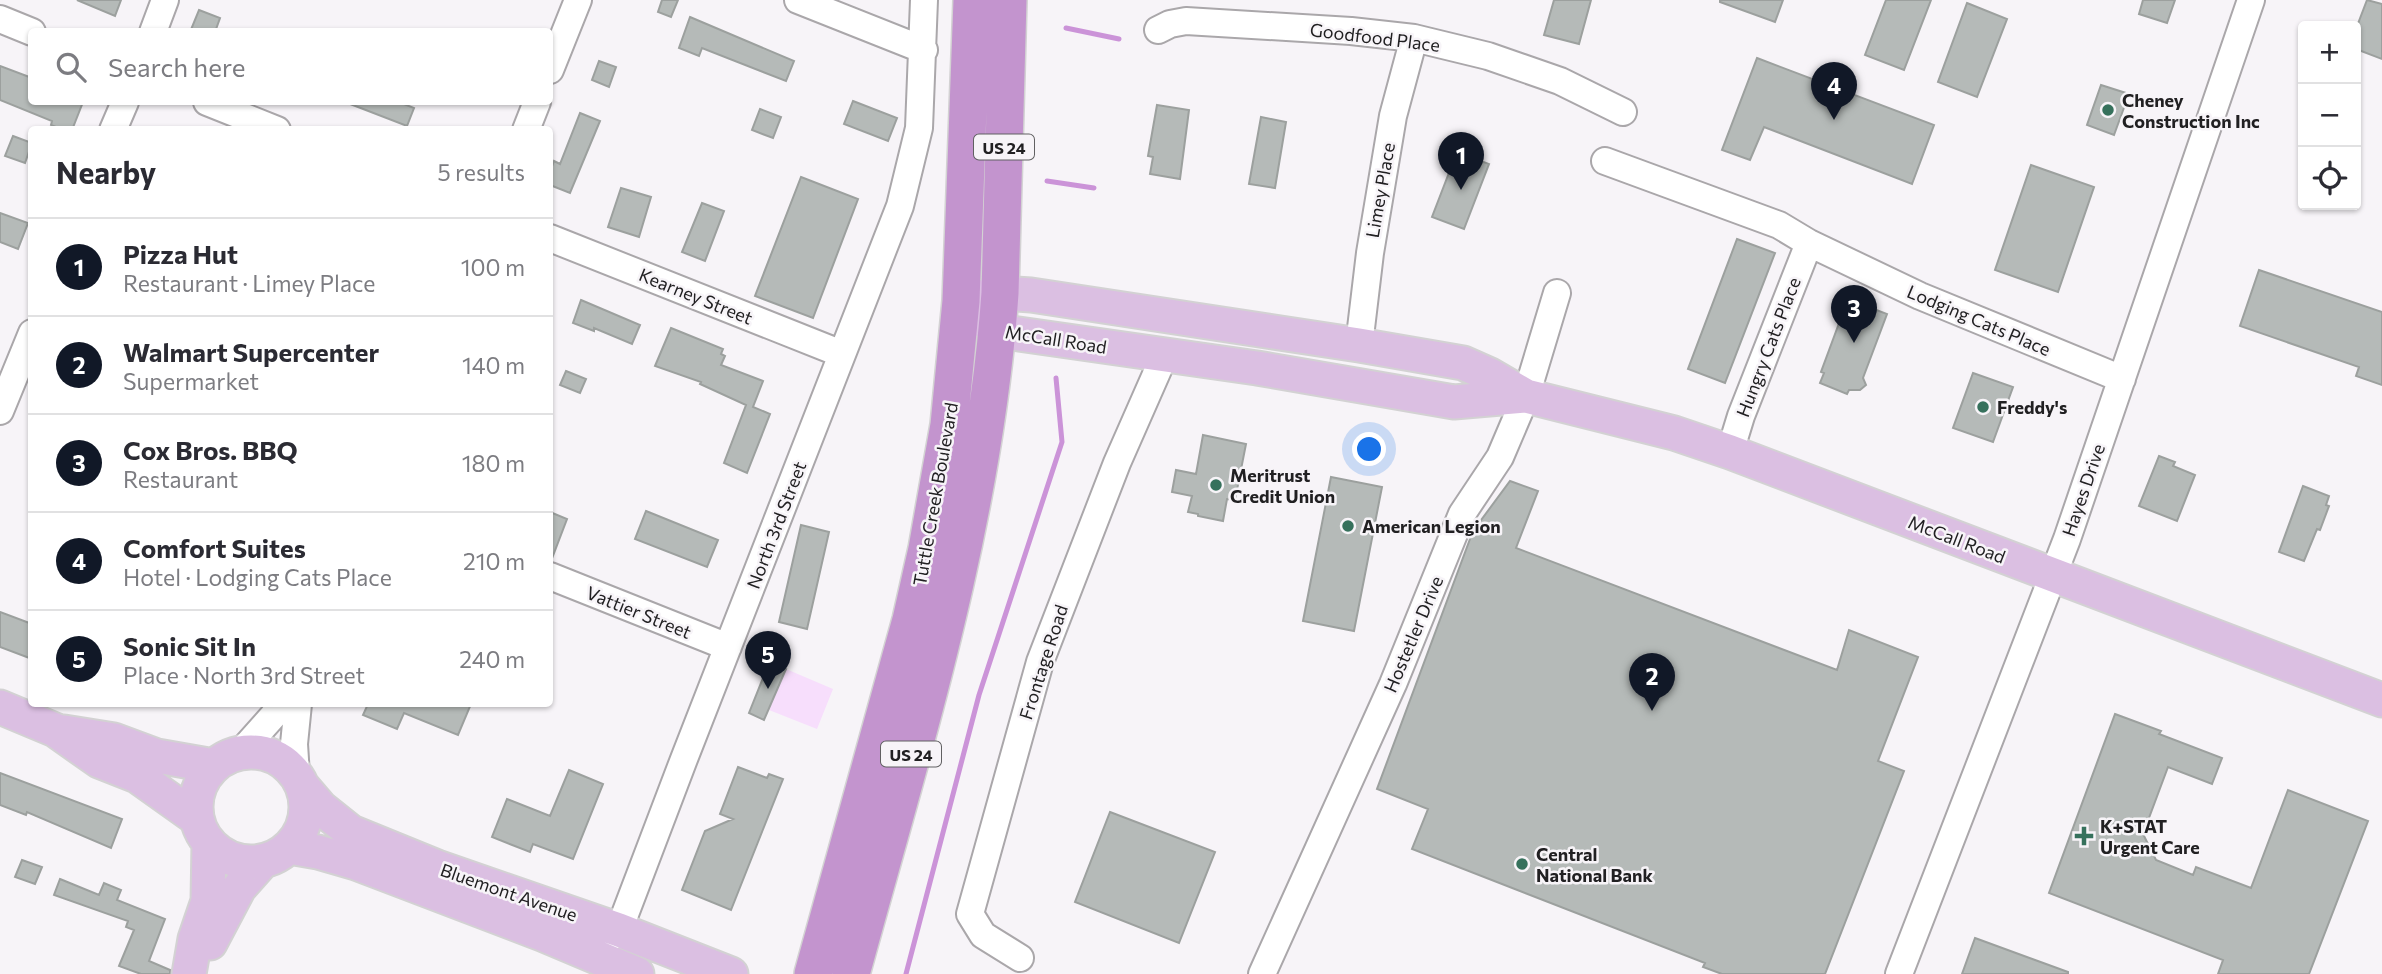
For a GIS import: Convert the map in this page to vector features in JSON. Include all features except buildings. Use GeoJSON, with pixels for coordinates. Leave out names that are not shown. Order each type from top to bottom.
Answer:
{"type":"FeatureCollection","features":[{"type":"Feature","properties":{"kind":"highway","name":"Tuttle Creek Boulevard"},"geometry":{"type":"LineString","coordinates":[[813,974],[911,620],[949,425],[961,301],[972,0]]}},
{"type":"Feature","properties":{"kind":"highway","name":"Tuttle Creek Boulevard"},"geometry":{"type":"LineString","coordinates":[[851,974],[959,573],[975,495],[998,331],[1008,0]]}},
{"type":"Feature","properties":{"kind":"main road","name":"McCall Road"},"geometry":{"type":"LineString","coordinates":[[961,301],[1000,293],[1031,295],[1463,363],[1490,374],[1526,396],[1674,433],[1730,452],[2382,700]]}},
{"type":"Feature","properties":{"kind":"main road","name":"McCall Road"},"geometry":{"type":"LineString","coordinates":[[961,301],[998,331],[1257,368],[1454,402],[1526,396]]}},
{"type":"Feature","properties":{"kind":"main road"},"geometry":{"type":"LineString","coordinates":[[1165,354],[1181,345],[1195,342],[1222,343],[1280,334]]}},
{"type":"Feature","properties":{"kind":"main road"},"geometry":{"type":"LineString","coordinates":[[1257,368],[1310,362],[1336,363],[1352,359],[1359,345]]}},
{"type":"Feature","properties":{"kind":"main road"},"geometry":{"type":"LineString","coordinates":[[0,707],[55,730],[99,761],[137,776],[203,831],[224,855],[237,860],[276,854]]}},
{"type":"Feature","properties":{"kind":"main road"},"geometry":{"type":"LineString","coordinates":[[55,730],[114,740],[157,756],[227,759],[258,752],[275,757],[286,764],[299,781],[306,813],[297,838],[239,888],[213,939],[190,973]]}},
{"type":"Feature","properties":{"kind":"main road"},"geometry":{"type":"LineString","coordinates":[[190,973],[195,939],[208,901],[203,831],[196,799],[199,787],[227,759]]}},
{"type":"Feature","properties":{"kind":"main road","name":"Bluemont Avenue"},"geometry":{"type":"LineString","coordinates":[[299,781],[321,808],[351,832],[437,867],[619,930],[731,974]]}},
{"type":"Feature","properties":{"kind":"main road","name":"Bluemont Avenue"},"geometry":{"type":"LineString","coordinates":[[276,854],[318,852],[356,863],[637,974]]}},
{"type":"Feature","properties":{"kind":"street"},"geometry":{"type":"LineString","coordinates":[[154,28],[165,0]]}},
{"type":"Feature","properties":{"kind":"street"},"geometry":{"type":"LineString","coordinates":[[553,62],[578,0]]}},
{"type":"Feature","properties":{"kind":"street"},"geometry":{"type":"LineString","coordinates":[[798,0],[924,50]]}},
{"type":"Feature","properties":{"kind":"street","name":"North 3rd Street"},"geometry":{"type":"LineString","coordinates":[[619,930],[901,206],[919,128],[924,0]]}},
{"type":"Feature","properties":{"kind":"street","name":"Hayes Drive"},"geometry":{"type":"LineString","coordinates":[[1899,974],[2052,575],[2122,380],[2251,0]]}},
{"type":"Feature","properties":{"kind":"street"},"geometry":{"type":"LineString","coordinates":[[0,19],[28,30]]}},
{"type":"Feature","properties":{"kind":"street","name":"Goodfood Place"},"geometry":{"type":"LineString","coordinates":[[1158,30],[1186,21],[1339,30],[1414,38],[1488,56],[1560,81],[1623,112]]}},
{"type":"Feature","properties":{"kind":"street","name":"Limey Place"},"geometry":{"type":"LineString","coordinates":[[1359,345],[1370,253],[1393,116],[1414,38]]}},
{"type":"Feature","properties":{"kind":"street"},"geometry":{"type":"LineString","coordinates":[[115,126],[124,105]]}},
{"type":"Feature","properties":{"kind":"street"},"geometry":{"type":"LineString","coordinates":[[214,105],[267,126]]}},
{"type":"Feature","properties":{"kind":"street"},"geometry":{"type":"LineString","coordinates":[[528,126],[536,105]]}},
{"type":"Feature","properties":{"kind":"street","name":"Lodging Cats Place"},"geometry":{"type":"LineString","coordinates":[[1605,161],[1779,225],[1809,243],[1920,296],[2122,380]]}},
{"type":"Feature","properties":{"kind":"street","name":"Kearney Street"},"geometry":{"type":"LineString","coordinates":[[553,239],[842,354]]}},
{"type":"Feature","properties":{"kind":"street","name":"Hungry Cats Place"},"geometry":{"type":"LineString","coordinates":[[1730,452],[1741,415],[1809,243]]}},
{"type":"Feature","properties":{"kind":"street","name":"Hostetler Drive"},"geometry":{"type":"LineString","coordinates":[[1262,974],[1393,684],[1462,514],[1500,457],[1526,396],[1557,293]]}},
{"type":"Feature","properties":{"kind":"street"},"geometry":{"type":"LineString","coordinates":[[0,411],[28,341]]}},
{"type":"Feature","properties":{"kind":"street","name":"Frontage Road"},"geometry":{"type":"LineString","coordinates":[[1020,958],[983,934],[970,914],[1040,662],[1117,463],[1165,354]]}},
{"type":"Feature","properties":{"kind":"street","name":"Vattier Street"},"geometry":{"type":"LineString","coordinates":[[553,577],[729,647]]}},
{"type":"Feature","properties":{"kind":"street"},"geometry":{"type":"LineString","coordinates":[[227,759],[273,716],[278,707]]}},
{"type":"Feature","properties":{"kind":"street"},"geometry":{"type":"LineString","coordinates":[[298,707],[294,744],[299,781]]}},
{"type":"Feature","properties":{"kind":"street"},"geometry":{"type":"LineString","coordinates":[[506,920],[611,937],[619,930]]}},
{"type":"Feature","properties":{"kind":"shaded area"},"geometry":{"type":"Polygon","coordinates":[[[786,669],[833,689],[817,729],[769,710],[786,669]]]}},
{"type":"Feature","properties":{"kind":"waterway"},"geometry":{"type":"LineString","coordinates":[[1066,28],[1119,39]]}},
{"type":"Feature","properties":{"kind":"waterway"},"geometry":{"type":"LineString","coordinates":[[1047,181],[1094,188]]}},
{"type":"Feature","properties":{"kind":"waterway"},"geometry":{"type":"LineString","coordinates":[[906,974],[979,695],[1062,442],[1056,378]]}},
{"type":"Feature","properties":{"kind":"place","name":"Cheney Construction Inc"},"geometry":{"type":"Point","coordinates":[2108,110]}},
{"type":"Feature","properties":{"kind":"place","name":"Comfort Suites"},"geometry":{"type":"Point","coordinates":[1834,120]}},
{"type":"Feature","properties":{"kind":"place","name":"Pizza Hut"},"geometry":{"type":"Point","coordinates":[1461,190]}},
{"type":"Feature","properties":{"kind":"place","name":"Cox Bros. BBQ"},"geometry":{"type":"Point","coordinates":[1854,343]}},
{"type":"Feature","properties":{"kind":"place","name":"Freddy's"},"geometry":{"type":"Point","coordinates":[1983,407]}},
{"type":"Feature","properties":{"kind":"place","name":"Meritrust Credit Union"},"geometry":{"type":"Point","coordinates":[1216,485]}},
{"type":"Feature","properties":{"kind":"place","name":"American Legion"},"geometry":{"type":"Point","coordinates":[1348,526]}},
{"type":"Feature","properties":{"kind":"place","name":"Sonic Sit In"},"geometry":{"type":"Point","coordinates":[768,689]}},
{"type":"Feature","properties":{"kind":"place","name":"Walmart Supercenter"},"geometry":{"type":"Point","coordinates":[1652,711]}},
{"type":"Feature","properties":{"kind":"place","name":"K+STAT Urgent Care"},"geometry":{"type":"Point","coordinates":[2084,836]}},
{"type":"Feature","properties":{"kind":"place","name":"Central National Bank"},"geometry":{"type":"Point","coordinates":[1522,864]}}]}
